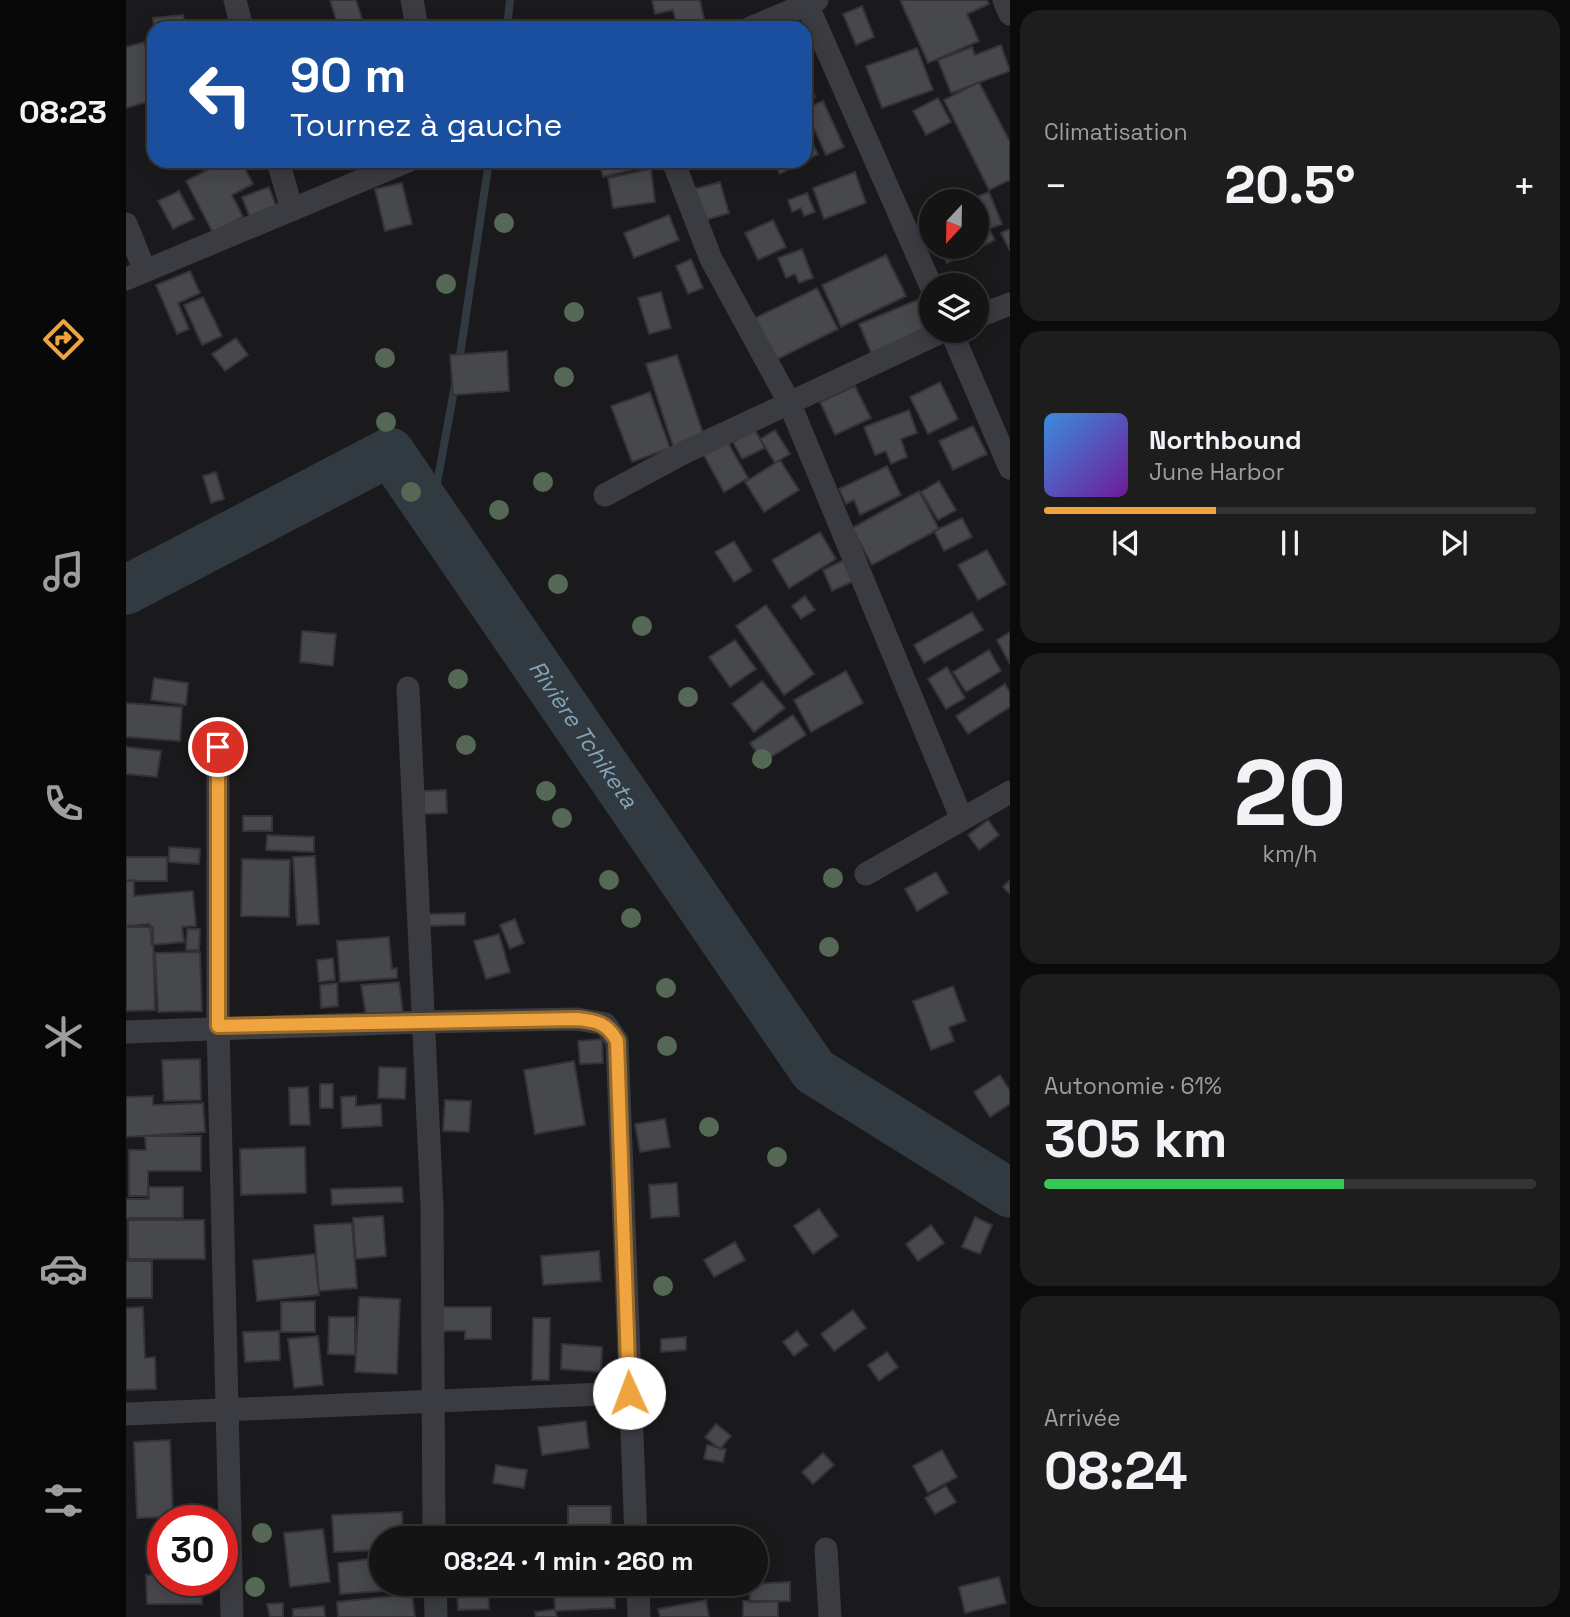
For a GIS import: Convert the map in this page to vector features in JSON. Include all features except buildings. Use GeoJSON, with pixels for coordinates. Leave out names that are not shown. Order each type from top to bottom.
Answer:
{"type":"FeatureCollection","features":[{"type":"Feature","properties":{"kind":"street"},"geometry":{"type":"LineString","coordinates":[[235,0],[240,21]]}},
{"type":"Feature","properties":{"kind":"street"},"geometry":{"type":"LineString","coordinates":[[412,0],[416,21]]}},
{"type":"Feature","properties":{"kind":"street"},"geometry":{"type":"LineString","coordinates":[[1004,0],[1010,14]]}},
{"type":"Feature","properties":{"kind":"street"},"geometry":{"type":"LineString","coordinates":[[765,21],[809,1],[925,273]]}},
{"type":"Feature","properties":{"kind":"street"},"geometry":{"type":"LineString","coordinates":[[280,168],[292,210]]}},
{"type":"Feature","properties":{"kind":"street"},"geometry":{"type":"LineString","coordinates":[[126,224],[135,275],[391,168]]}},
{"type":"Feature","properties":{"kind":"street"},"geometry":{"type":"LineString","coordinates":[[676,168],[711,259],[789,402],[961,817]]}},
{"type":"Feature","properties":{"kind":"street"},"geometry":{"type":"LineString","coordinates":[[989,312],[1010,304]]}},
{"type":"Feature","properties":{"kind":"street"},"geometry":{"type":"LineString","coordinates":[[606,495],[789,402],[919,342]]}},
{"type":"Feature","properties":{"kind":"street"},"geometry":{"type":"LineString","coordinates":[[956,343],[1010,468]]}},
{"type":"Feature","properties":{"kind":"street"},"geometry":{"type":"LineString","coordinates":[[408,688],[432,1207],[434,1526]]}},
{"type":"Feature","properties":{"kind":"street"},"geometry":{"type":"LineString","coordinates":[[218,747],[218,1026],[232,1617]]}},
{"type":"Feature","properties":{"kind":"street"},"geometry":{"type":"LineString","coordinates":[[866,874],[961,817],[1010,792]]}},
{"type":"Feature","properties":{"kind":"street"},"geometry":{"type":"LineString","coordinates":[[126,1032],[218,1026],[577,1019],[595,1020],[612,1032],[617,1041],[635,1526]]}},
{"type":"Feature","properties":{"kind":"street"},"geometry":{"type":"LineString","coordinates":[[126,1414],[629,1393]]}},
{"type":"Feature","properties":{"kind":"street"},"geometry":{"type":"LineString","coordinates":[[825,1549],[830,1617]]}},
{"type":"Feature","properties":{"kind":"street"},"geometry":{"type":"LineString","coordinates":[[435,1596],[436,1617]]}},
{"type":"Feature","properties":{"kind":"street"},"geometry":{"type":"LineString","coordinates":[[638,1596],[639,1617]]}},
{"type":"Feature","properties":{"kind":"waterway"},"geometry":{"type":"LineString","coordinates":[[508,21],[510,0]]}},
{"type":"Feature","properties":{"kind":"waterway"},"geometry":{"type":"LineString","coordinates":[[459,362],[488,168]]}},
{"type":"Feature","properties":{"kind":"waterway"},"geometry":{"type":"LineString","coordinates":[[431,516],[455,385]]}},
{"type":"Feature","properties":{"kind":"waterway","name":"Rivière Tchiketa"},"geometry":{"type":"LineString","coordinates":[[126,590],[390,452],[814,1071],[1010,1193]]}},
{"type":"Feature","properties":{"kind":"route"},"geometry":{"type":"LineString","coordinates":[[218,747],[218,1026],[577,1019],[595,1020],[605,1024],[612,1032],[617,1041],[629,1393]]}}]}
